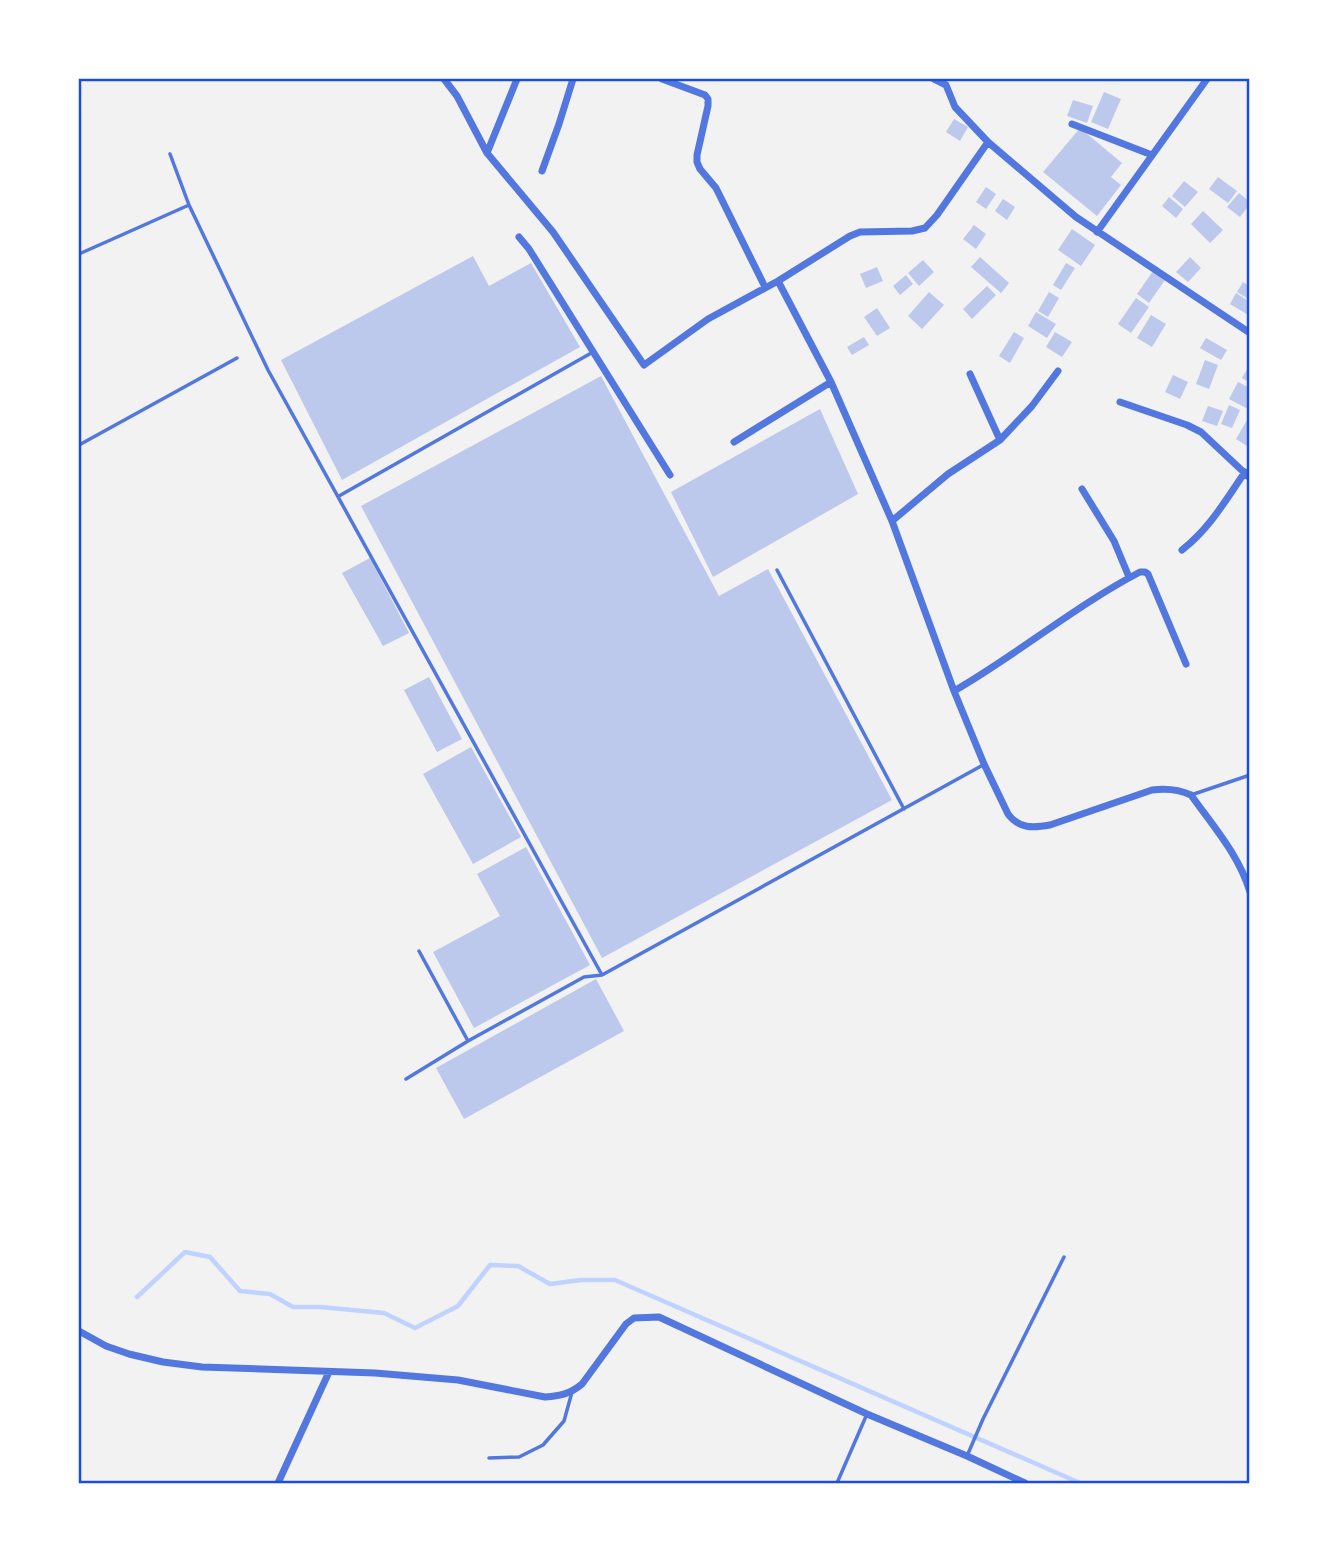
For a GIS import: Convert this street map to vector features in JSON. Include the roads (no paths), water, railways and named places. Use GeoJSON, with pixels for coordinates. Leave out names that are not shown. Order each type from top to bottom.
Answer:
{"type":"FeatureCollection","features":[{"type":"Feature","properties":{"kind":"street"},"geometry":{"type":"LineString","coordinates":[[444,79],[468,116],[487,153],[553,232],[645,365],[708,319],[778,281],[850,236],[860,232],[912,231],[925,228],[988,142]]}},
{"type":"Feature","properties":{"kind":"street"},"geometry":{"type":"LineString","coordinates":[[487,153],[517,79]]}},
{"type":"Feature","properties":{"kind":"street"},"geometry":{"type":"LineString","coordinates":[[542,171],[573,79]]}},
{"type":"Feature","properties":{"kind":"street"},"geometry":{"type":"LineString","coordinates":[[662,79],[705,95],[708,99],[697,162],[716,188],[765,287]]}},
{"type":"Feature","properties":{"kind":"street"},"geometry":{"type":"LineString","coordinates":[[934,79],[946,82],[955,107],[988,142],[1076,217],[1250,332]]}},
{"type":"Feature","properties":{"kind":"street"},"geometry":{"type":"LineString","coordinates":[[1097,232],[1207,79]]}},
{"type":"Feature","properties":{"kind":"street"},"geometry":{"type":"LineString","coordinates":[[1072,124],[1152,155]]}},
{"type":"Feature","properties":{"kind":"street"},"geometry":{"type":"LineString","coordinates":[[519,237],[670,475]]}},
{"type":"Feature","properties":{"kind":"street"},"geometry":{"type":"LineString","coordinates":[[778,281],[831,382],[892,520],[954,691],[984,764],[1013,821],[1029,828],[1050,825],[1152,790],[1177,789],[1191,795],[1240,865],[1250,892]]}},
{"type":"Feature","properties":{"kind":"street"},"geometry":{"type":"LineString","coordinates":[[892,520],[948,474],[999,440],[1032,406],[1058,371]]}},
{"type":"Feature","properties":{"kind":"street"},"geometry":{"type":"LineString","coordinates":[[970,374],[999,440]]}},
{"type":"Feature","properties":{"kind":"street"},"geometry":{"type":"LineString","coordinates":[[734,442],[831,382]]}},
{"type":"Feature","properties":{"kind":"street"},"geometry":{"type":"LineString","coordinates":[[1121,402],[1201,432],[1247,475],[1210,525],[1182,550]]}},
{"type":"Feature","properties":{"kind":"street"},"geometry":{"type":"LineString","coordinates":[[1082,489],[1114,541],[1129,577]]}},
{"type":"Feature","properties":{"kind":"street"},"geometry":{"type":"LineString","coordinates":[[954,691],[1085,604],[1140,572],[1148,574],[1186,664]]}},
{"type":"Feature","properties":{"kind":"street"},"geometry":{"type":"LineString","coordinates":[[79,1331],[106,1346],[163,1362],[202,1367],[375,1373],[457,1380],[545,1397],[572,1392],[582,1384],[626,1324],[634,1318],[659,1317],[867,1414],[1024,1483]]}},
{"type":"Feature","properties":{"kind":"street"},"geometry":{"type":"LineString","coordinates":[[278,1483],[329,1372]]}},
{"type":"Feature","properties":{"kind":"lane"},"geometry":{"type":"LineString","coordinates":[[170,153],[189,205],[268,370],[602,975]]}},
{"type":"Feature","properties":{"kind":"lane"},"geometry":{"type":"LineString","coordinates":[[79,254],[189,205]]}},
{"type":"Feature","properties":{"kind":"lane"},"geometry":{"type":"LineString","coordinates":[[339,496],[593,352]]}},
{"type":"Feature","properties":{"kind":"lane"},"geometry":{"type":"LineString","coordinates":[[79,445],[237,358]]}},
{"type":"Feature","properties":{"kind":"lane"},"geometry":{"type":"LineString","coordinates":[[777,569],[905,809]]}},
{"type":"Feature","properties":{"kind":"lane"},"geometry":{"type":"LineString","coordinates":[[407,1079],[468,1041],[584,977],[602,975],[984,764]]}},
{"type":"Feature","properties":{"kind":"lane"},"geometry":{"type":"LineString","coordinates":[[1191,795],[1250,775]]}},
{"type":"Feature","properties":{"kind":"lane"},"geometry":{"type":"LineString","coordinates":[[419,951],[468,1041]]}},
{"type":"Feature","properties":{"kind":"lane"},"geometry":{"type":"LineString","coordinates":[[967,1456],[1063,1257]]}},
{"type":"Feature","properties":{"kind":"lane"},"geometry":{"type":"LineString","coordinates":[[489,1458],[519,1457],[543,1445],[564,1421],[572,1392]]}},
{"type":"Feature","properties":{"kind":"lane"},"geometry":{"type":"LineString","coordinates":[[837,1483],[867,1414]]}},
{"type":"Feature","properties":{"kind":"waterway"},"geometry":{"type":"LineString","coordinates":[[137,1297],[185,1252],[210,1257],[240,1291],[270,1294],[293,1307],[384,1313],[415,1328],[458,1306],[490,1265],[518,1266],[550,1284],[615,1280],[1080,1483]]}}]}
